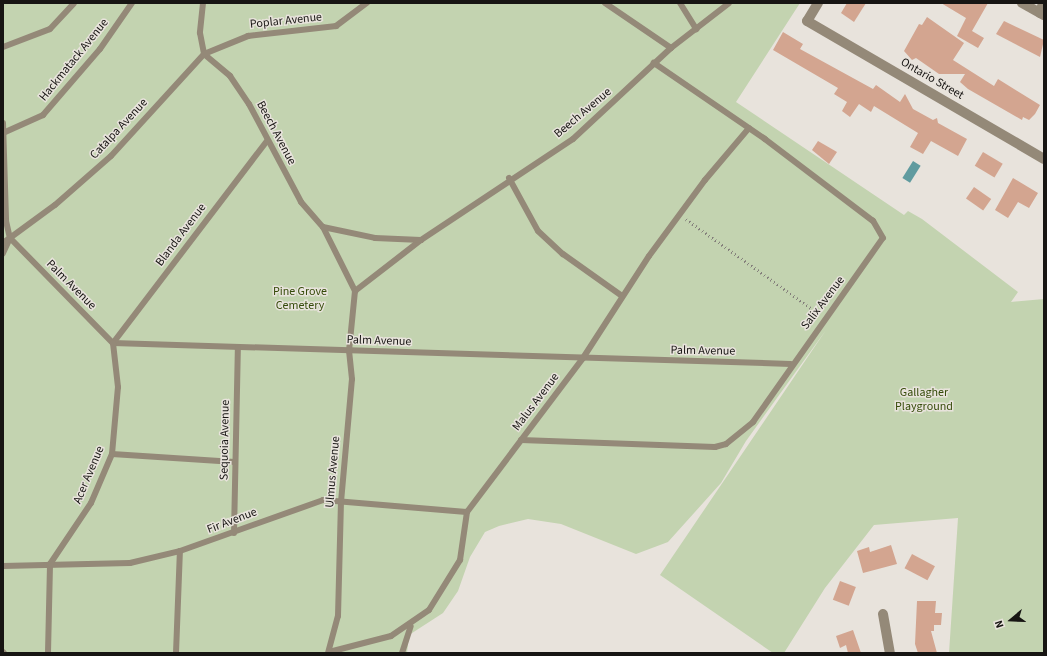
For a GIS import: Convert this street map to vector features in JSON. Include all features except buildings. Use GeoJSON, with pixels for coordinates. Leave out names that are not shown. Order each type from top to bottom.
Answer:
{"type":"FeatureCollection","features":[{"type":"Feature","properties":{"kind":"street","name":"Ontario Street"},"geometry":{"type":"LineString","coordinates":[[818,3],[807,21],[1044,159]]}},
{"type":"Feature","properties":{"kind":"street"},"geometry":{"type":"LineString","coordinates":[[1022,3],[1042,10]]}},
{"type":"Feature","properties":{"kind":"street"},"geometry":{"type":"LineString","coordinates":[[883,614],[890,653]]}},
{"type":"Feature","properties":{"kind":"lane"},"geometry":{"type":"LineString","coordinates":[[3,47],[50,29],[74,3]]}},
{"type":"Feature","properties":{"kind":"lane","name":"Hackmatack Avenue"},"geometry":{"type":"LineString","coordinates":[[3,133],[43,115],[100,49],[132,3]]}},
{"type":"Feature","properties":{"kind":"lane"},"geometry":{"type":"LineString","coordinates":[[203,3],[200,33],[204,54]]}},
{"type":"Feature","properties":{"kind":"lane","name":"Poplar Avenue"},"geometry":{"type":"LineString","coordinates":[[204,54],[248,36],[336,26],[367,3]]}},
{"type":"Feature","properties":{"kind":"lane"},"geometry":{"type":"LineString","coordinates":[[606,3],[671,48]]}},
{"type":"Feature","properties":{"kind":"lane"},"geometry":{"type":"LineString","coordinates":[[680,3],[696,29]]}},
{"type":"Feature","properties":{"kind":"lane","name":"Beech Avenue"},"geometry":{"type":"LineString","coordinates":[[204,54],[230,76],[301,202],[324,227],[355,291],[421,240],[509,178],[573,139],[671,48],[729,3]]}},
{"type":"Feature","properties":{"kind":"lane","name":"Catalpa Avenue"},"geometry":{"type":"LineString","coordinates":[[3,242],[10,238],[111,156],[204,54]]}},
{"type":"Feature","properties":{"kind":"lane","name":"Salix Avenue"},"geometry":{"type":"LineString","coordinates":[[521,440],[715,447],[726,444],[753,422],[791,364],[826,319],[883,238],[882,231],[873,221],[749,128],[654,63]]}},
{"type":"Feature","properties":{"kind":"lane"},"geometry":{"type":"LineString","coordinates":[[3,124],[6,221],[10,238],[3,253]]}},
{"type":"Feature","properties":{"kind":"lane","name":"Malus Avenue"},"geometry":{"type":"LineString","coordinates":[[329,652],[370,643],[410,626],[429,610],[460,560],[467,512],[583,358],[622,296],[680,214],[749,128]]}},
{"type":"Feature","properties":{"kind":"lane","name":"Blanda Avenue"},"geometry":{"type":"LineString","coordinates":[[113,343],[267,141]]}},
{"type":"Feature","properties":{"kind":"lane"},"geometry":{"type":"LineString","coordinates":[[509,178],[538,231],[563,254],[622,296]]}},
{"type":"Feature","properties":{"kind":"lane"},"geometry":{"type":"LineString","coordinates":[[324,227],[375,238],[421,240]]}},
{"type":"Feature","properties":{"kind":"lane","name":"Palm Avenue"},"geometry":{"type":"LineString","coordinates":[[10,238],[113,343],[791,364]]}},
{"type":"Feature","properties":{"kind":"lane","name":"Ulmus Avenue"},"geometry":{"type":"LineString","coordinates":[[329,652],[338,616],[341,502],[352,379],[349,351],[355,291]]}},
{"type":"Feature","properties":{"kind":"lane","name":"Acer Avenue"},"geometry":{"type":"LineString","coordinates":[[50,564],[91,503],[112,454],[118,387],[113,343]]}},
{"type":"Feature","properties":{"kind":"lane","name":"Sequoia Avenue"},"geometry":{"type":"LineString","coordinates":[[234,533],[238,348]]}},
{"type":"Feature","properties":{"kind":"lane"},"geometry":{"type":"LineString","coordinates":[[112,454],[235,462]]}},
{"type":"Feature","properties":{"kind":"lane","name":"Fir Avenue"},"geometry":{"type":"LineString","coordinates":[[3,566],[130,562],[180,551],[234,533],[308,503],[323,500],[467,512]]}},
{"type":"Feature","properties":{"kind":"lane"},"geometry":{"type":"LineString","coordinates":[[176,653],[180,551]]}},
{"type":"Feature","properties":{"kind":"lane"},"geometry":{"type":"LineString","coordinates":[[48,653],[50,564]]}},
{"type":"Feature","properties":{"kind":"lane"},"geometry":{"type":"LineString","coordinates":[[402,653],[410,626]]}},
{"type":"Feature","properties":{"kind":"path"},"geometry":{"type":"LineString","coordinates":[[680,214],[826,319]]}},
{"type":"Feature","properties":{"kind":"green space","name":"Pine Grove Cemetery"},"geometry":{"type":"Polygon","coordinates":[[[3,3],[800,3],[736,102],[904,215],[908,211],[922,219],[1018,292],[1011,302],[1044,299],[1044,653],[949,653],[958,518],[874,525],[825,588],[784,653],[773,653],[660,575],[826,330],[746,441],[721,483],[668,542],[636,554],[561,524],[528,519],[499,526],[485,532],[470,557],[458,591],[443,613],[409,635],[407,653],[3,653],[3,3]]]}},
{"type":"Feature","properties":{"kind":"water"},"geometry":{"type":"Polygon","coordinates":[[[913,161],[921,166],[910,183],[902,178],[913,161]]]}},
{"type":"Feature","properties":{"kind":"park label","name":"Gallagher Playground"},"geometry":{"type":"Point","coordinates":[924,400]}}]}
